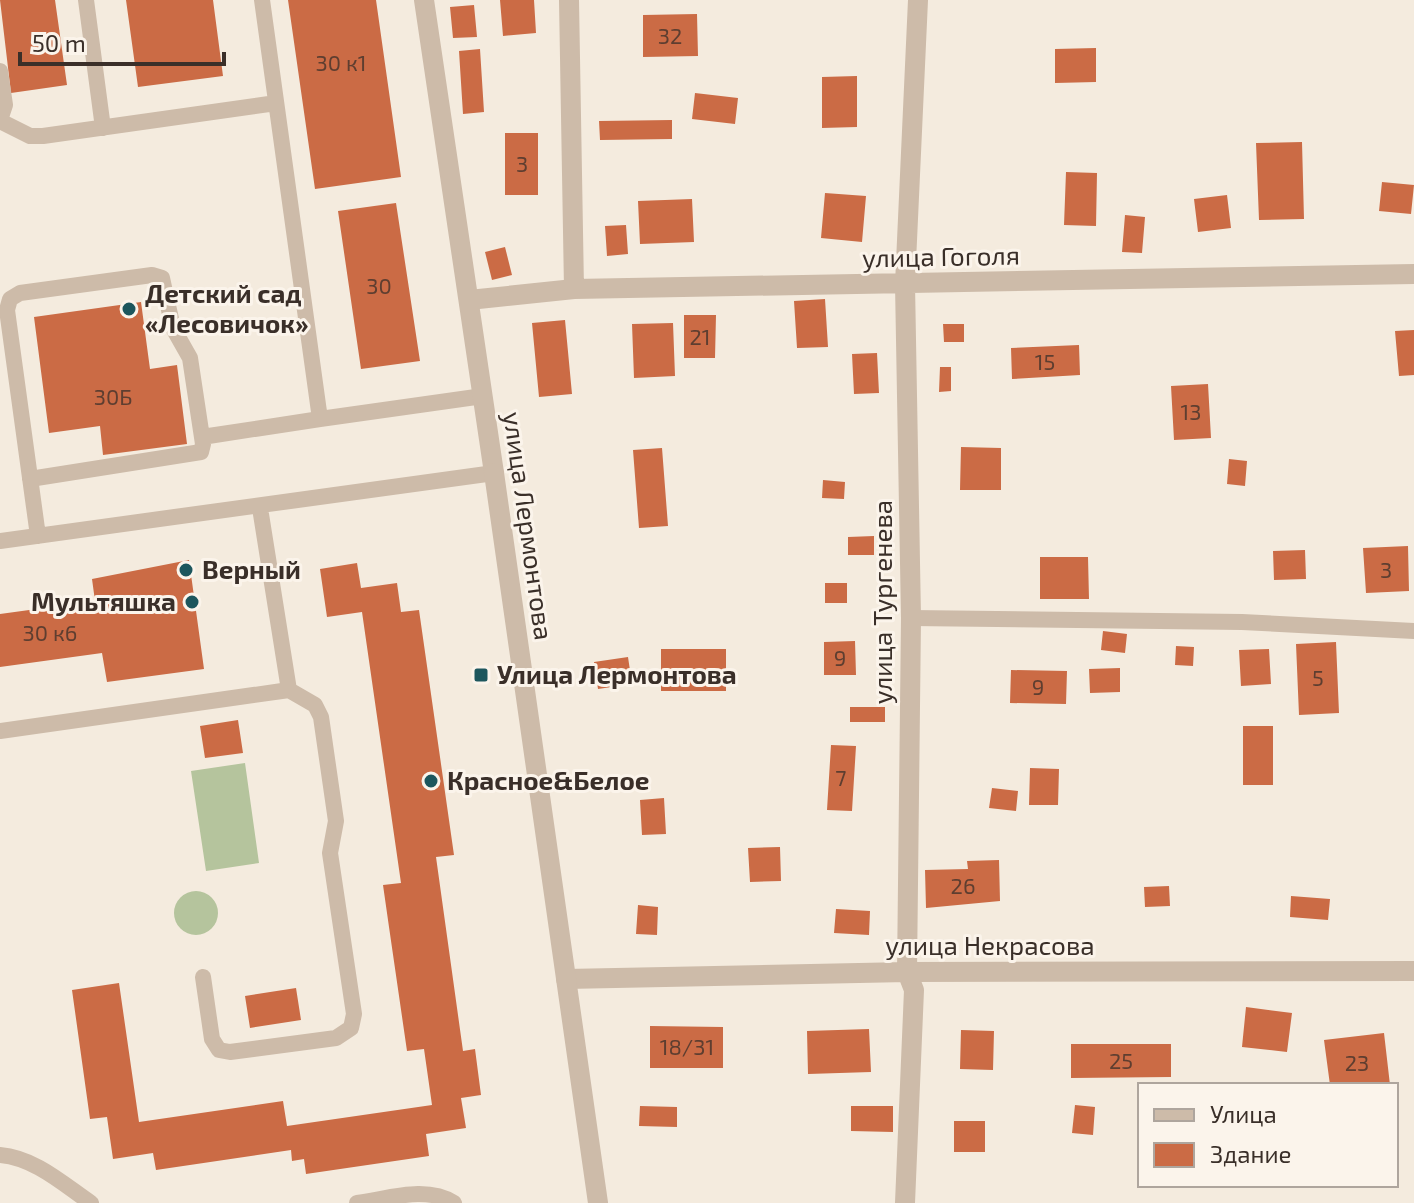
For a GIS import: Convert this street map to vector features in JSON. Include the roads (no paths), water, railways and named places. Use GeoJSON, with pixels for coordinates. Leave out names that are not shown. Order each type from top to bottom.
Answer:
{"type":"FeatureCollection","features":[{"type":"Feature","properties":{"kind":"street","name":"улица Лермонтова"},"geometry":{"type":"LineString","coordinates":[[424,0],[598,1203]]}},
{"type":"Feature","properties":{"kind":"street"},"geometry":{"type":"LineString","coordinates":[[569,0],[574,289]]}},
{"type":"Feature","properties":{"kind":"street","name":"улица Тургенева"},"geometry":{"type":"LineString","coordinates":[[905,1203],[914,990],[907,972],[911,618],[905,284],[918,0]]}},
{"type":"Feature","properties":{"kind":"street","name":"улица Гоголя"},"geometry":{"type":"LineString","coordinates":[[469,300],[574,289],[1414,274]]}},
{"type":"Feature","properties":{"kind":"street","name":"улица Некрасова"},"geometry":{"type":"LineString","coordinates":[[566,979],[907,972],[1414,971]]}},
{"type":"Feature","properties":{"kind":"lane"},"geometry":{"type":"LineString","coordinates":[[86,0],[103,128]]}},
{"type":"Feature","properties":{"kind":"lane"},"geometry":{"type":"LineString","coordinates":[[262,0],[320,419]]}},
{"type":"Feature","properties":{"kind":"lane"},"geometry":{"type":"LineString","coordinates":[[0,71],[5,105],[0,120],[30,136],[276,103]]}},
{"type":"Feature","properties":{"kind":"lane"},"geometry":{"type":"LineString","coordinates":[[30,479],[193,456],[201,452],[202,437],[190,358],[173,328],[162,278],[152,275],[20,293],[10,299],[7,310],[30,479],[38,536]]}},
{"type":"Feature","properties":{"kind":"lane"},"geometry":{"type":"LineString","coordinates":[[202,437],[483,396]]}},
{"type":"Feature","properties":{"kind":"lane"},"geometry":{"type":"LineString","coordinates":[[0,541],[260,508],[494,473]]}},
{"type":"Feature","properties":{"kind":"lane"},"geometry":{"type":"LineString","coordinates":[[260,508],[289,690]]}},
{"type":"Feature","properties":{"kind":"lane"},"geometry":{"type":"LineString","coordinates":[[911,618],[1242,622],[1414,631]]}},
{"type":"Feature","properties":{"kind":"lane"},"geometry":{"type":"LineString","coordinates":[[0,731],[289,690],[315,705],[321,717],[336,821],[330,853],[354,1014],[351,1028],[336,1038],[230,1052],[219,1050],[212,1039],[203,977]]}},
{"type":"Feature","properties":{"kind":"lane"},"geometry":{"type":"LineString","coordinates":[[0,1155],[19,1157],[35,1165],[91,1203]]}},
{"type":"Feature","properties":{"kind":"lane"},"geometry":{"type":"LineString","coordinates":[[357,1203],[422,1194],[442,1195],[454,1203]]}},
{"type":"Feature","properties":{"kind":"place","name":"Детский сад «Лесовичок»"},"geometry":{"type":"Point","coordinates":[129,309]}},
{"type":"Feature","properties":{"kind":"place","name":"Верный"},"geometry":{"type":"Point","coordinates":[186,570]}},
{"type":"Feature","properties":{"kind":"place","name":"Мультяшка"},"geometry":{"type":"Point","coordinates":[192,602]}},
{"type":"Feature","properties":{"kind":"place","name":"Улица Лермонтова"},"geometry":{"type":"Point","coordinates":[481,675]}},
{"type":"Feature","properties":{"kind":"place","name":"Красное&Белое"},"geometry":{"type":"Point","coordinates":[431,781]}}]}
